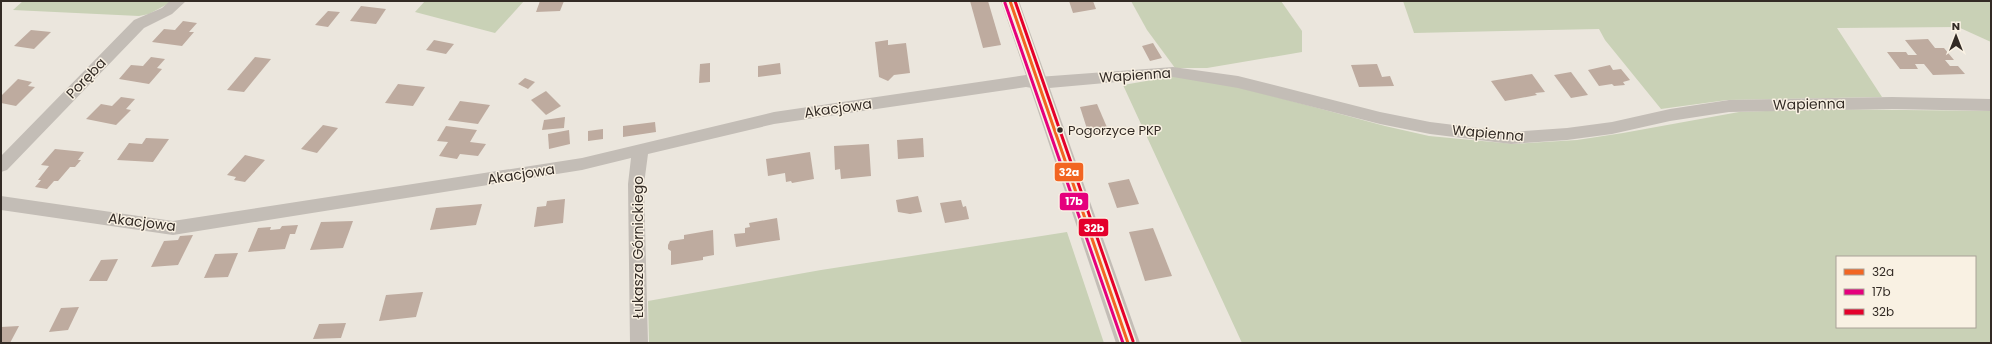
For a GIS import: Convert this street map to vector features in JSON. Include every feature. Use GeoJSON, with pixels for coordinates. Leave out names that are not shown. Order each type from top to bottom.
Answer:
{"type":"FeatureCollection","features":[{"type":"Feature","properties":{"kind":"street","name":"Poręba"},"geometry":{"type":"LineString","coordinates":[[1,166],[139,24],[167,11],[180,1]]}},
{"type":"Feature","properties":{"kind":"street"},"geometry":{"type":"LineString","coordinates":[[1010,1],[1128,343]]}},
{"type":"Feature","properties":{"kind":"street","name":"Wapienna"},"geometry":{"type":"LineString","coordinates":[[1038,83],[1173,72],[1238,82],[1380,118],[1430,128],[1511,138],[1567,134],[1612,128],[1670,115],[1729,106],[1892,103],[1991,105]]}},
{"type":"Feature","properties":{"kind":"street","name":"Akacjowa"},"geometry":{"type":"LineString","coordinates":[[1,203],[173,228],[539,171],[640,151],[664,143],[774,118],[1008,83],[1026,81],[1038,83]]}},
{"type":"Feature","properties":{"kind":"street","name":"Łukasza Górnickiego"},"geometry":{"type":"LineString","coordinates":[[639,343],[636,184],[640,151]]}},
{"type":"Feature","properties":{"kind":"green space"},"geometry":{"type":"Polygon","coordinates":[[[23,1],[173,1],[149,14],[139,16],[13,10],[23,1]]]}},
{"type":"Feature","properties":{"kind":"green space"},"geometry":{"type":"Polygon","coordinates":[[[425,1],[524,1],[495,33],[415,12],[425,1]]]}},
{"type":"Feature","properties":{"kind":"green space"},"geometry":{"type":"Polygon","coordinates":[[[1131,1],[1281,1],[1302,31],[1302,52],[1207,68],[1175,68],[1147,30],[1131,1]]]}},
{"type":"Feature","properties":{"kind":"green space"},"geometry":{"type":"Polygon","coordinates":[[[1403,1],[1991,1],[1991,42],[1958,27],[1837,28],[1882,97],[1727,100],[1661,109],[1605,40],[1599,29],[1414,33],[1403,1]]]}},
{"type":"Feature","properties":{"kind":"green space"},"geometry":{"type":"Polygon","coordinates":[[[1175,76],[1228,84],[1385,126],[1429,136],[1514,144],[1577,140],[1739,112],[1816,109],[1991,111],[1991,343],[1242,343],[1123,85],[1175,76]]]}},
{"type":"Feature","properties":{"kind":"green space"},"geometry":{"type":"Polygon","coordinates":[[[1067,232],[1104,343],[649,343],[648,301],[821,270],[1067,232]]]}},
{"type":"Feature","properties":{"kind":"building"},"geometry":{"type":"Polygon","coordinates":[[[540,1],[564,1],[560,11],[536,12],[540,1]]]}},
{"type":"Feature","properties":{"kind":"building"},"geometry":{"type":"Polygon","coordinates":[[[970,1],[988,1],[1001,45],[983,48],[970,1]]]}},
{"type":"Feature","properties":{"kind":"building"},"geometry":{"type":"Polygon","coordinates":[[[1069,1],[1093,1],[1096,9],[1073,13],[1069,1]]]}},
{"type":"Feature","properties":{"kind":"building"},"geometry":{"type":"Polygon","coordinates":[[[361,6],[386,9],[376,24],[350,21],[361,6]]]}},
{"type":"Feature","properties":{"kind":"building"},"geometry":{"type":"Polygon","coordinates":[[[328,11],[340,12],[328,27],[315,25],[328,11]]]}},
{"type":"Feature","properties":{"kind":"building"},"geometry":{"type":"Polygon","coordinates":[[[183,21],[197,23],[189,32],[194,32],[182,46],[152,42],[164,29],[175,30],[183,21]]]}},
{"type":"Feature","properties":{"kind":"building"},"geometry":{"type":"Polygon","coordinates":[[[31,30],[51,32],[34,49],[14,46],[31,30]]]}},
{"type":"Feature","properties":{"kind":"building"},"geometry":{"type":"Polygon","coordinates":[[[1928,39],[1935,48],[1944,48],[1954,60],[1945,60],[1950,66],[1958,66],[1965,74],[1933,75],[1924,64],[1915,64],[1918,69],[1900,69],[1887,52],[1906,52],[1908,55],[1917,55],[1905,40],[1928,39]]]}},
{"type":"Feature","properties":{"kind":"building"},"geometry":{"type":"Polygon","coordinates":[[[434,40],[454,44],[446,54],[426,50],[434,40]]]}},
{"type":"Feature","properties":{"kind":"building"},"geometry":{"type":"Polygon","coordinates":[[[888,40],[888,45],[906,43],[910,73],[894,75],[888,81],[879,77],[875,42],[888,40]]]}},
{"type":"Feature","properties":{"kind":"building"},"geometry":{"type":"Polygon","coordinates":[[[1153,43],[1162,58],[1150,61],[1142,46],[1153,43]]]}},
{"type":"Feature","properties":{"kind":"building"},"geometry":{"type":"Polygon","coordinates":[[[151,57],[165,59],[157,68],[162,69],[149,84],[119,79],[131,65],[143,66],[151,57]]]}},
{"type":"Feature","properties":{"kind":"building"},"geometry":{"type":"Polygon","coordinates":[[[255,57],[271,59],[244,92],[227,90],[255,57]]]}},
{"type":"Feature","properties":{"kind":"building"},"geometry":{"type":"Polygon","coordinates":[[[710,63],[710,82],[699,83],[700,64],[710,63]]]}},
{"type":"Feature","properties":{"kind":"building"},"geometry":{"type":"Polygon","coordinates":[[[780,63],[781,74],[758,77],[758,66],[780,63]]]}},
{"type":"Feature","properties":{"kind":"building"},"geometry":{"type":"Polygon","coordinates":[[[1377,64],[1382,77],[1390,76],[1394,86],[1359,87],[1351,65],[1377,64]]]}},
{"type":"Feature","properties":{"kind":"building"},"geometry":{"type":"Polygon","coordinates":[[[1610,65],[1613,70],[1621,69],[1630,80],[1623,82],[1625,85],[1614,86],[1612,84],[1599,86],[1588,70],[1610,65]]]}},
{"type":"Feature","properties":{"kind":"building"},"geometry":{"type":"Polygon","coordinates":[[[1571,72],[1588,95],[1571,98],[1554,75],[1571,72]]]}},
{"type":"Feature","properties":{"kind":"building"},"geometry":{"type":"Polygon","coordinates":[[[1532,74],[1545,92],[1535,93],[1537,95],[1505,101],[1491,81],[1532,74]]]}},
{"type":"Feature","properties":{"kind":"building"},"geometry":{"type":"Polygon","coordinates":[[[525,78],[535,82],[528,89],[518,84],[525,78]]]}},
{"type":"Feature","properties":{"kind":"building"},"geometry":{"type":"Polygon","coordinates":[[[18,79],[32,82],[28,86],[35,87],[16,106],[1,103],[1,96],[18,79]]]}},
{"type":"Feature","properties":{"kind":"building"},"geometry":{"type":"Polygon","coordinates":[[[398,84],[425,87],[413,106],[385,103],[398,84]]]}},
{"type":"Feature","properties":{"kind":"building"},"geometry":{"type":"Polygon","coordinates":[[[546,91],[561,106],[546,115],[531,100],[546,91]]]}},
{"type":"Feature","properties":{"kind":"building"},"geometry":{"type":"Polygon","coordinates":[[[121,97],[135,99],[126,109],[131,110],[116,125],[86,119],[101,104],[112,106],[121,97]]]}},
{"type":"Feature","properties":{"kind":"building"},"geometry":{"type":"Polygon","coordinates":[[[460,101],[490,105],[478,124],[448,120],[460,101]]]}},
{"type":"Feature","properties":{"kind":"building"},"geometry":{"type":"Polygon","coordinates":[[[1097,104],[1109,132],[1089,135],[1080,107],[1097,104]]]}},
{"type":"Feature","properties":{"kind":"building"},"geometry":{"type":"Polygon","coordinates":[[[565,117],[564,128],[542,130],[544,120],[565,117]]]}},
{"type":"Feature","properties":{"kind":"building"},"geometry":{"type":"Polygon","coordinates":[[[655,122],[656,132],[623,137],[623,126],[655,122]]]}},
{"type":"Feature","properties":{"kind":"building"},"geometry":{"type":"Polygon","coordinates":[[[323,125],[338,128],[317,153],[301,149],[323,125]]]}},
{"type":"Feature","properties":{"kind":"building"},"geometry":{"type":"Polygon","coordinates":[[[446,126],[477,130],[470,142],[486,144],[478,156],[460,154],[457,159],[439,156],[448,142],[437,141],[446,126]]]}},
{"type":"Feature","properties":{"kind":"building"},"geometry":{"type":"Polygon","coordinates":[[[603,129],[603,139],[588,141],[588,131],[603,129]]]}},
{"type":"Feature","properties":{"kind":"building"},"geometry":{"type":"Polygon","coordinates":[[[569,130],[570,144],[549,149],[548,134],[569,130]]]}},
{"type":"Feature","properties":{"kind":"building"},"geometry":{"type":"Polygon","coordinates":[[[146,138],[169,139],[153,162],[117,160],[129,143],[142,144],[146,138]]]}},
{"type":"Feature","properties":{"kind":"building"},"geometry":{"type":"Polygon","coordinates":[[[923,138],[924,157],[898,159],[897,140],[923,138]]]}},
{"type":"Feature","properties":{"kind":"building"},"geometry":{"type":"Polygon","coordinates":[[[869,144],[871,176],[841,179],[840,169],[835,170],[834,146],[869,144]]]}},
{"type":"Feature","properties":{"kind":"building"},"geometry":{"type":"Polygon","coordinates":[[[55,149],[84,152],[78,160],[81,160],[75,167],[70,167],[58,181],[54,181],[47,189],[35,187],[41,180],[38,180],[49,166],[41,165],[55,149]]]}},
{"type":"Feature","properties":{"kind":"building"},"geometry":{"type":"Polygon","coordinates":[[[810,152],[814,179],[792,183],[791,181],[786,182],[785,173],[768,176],[766,159],[810,152]]]}},
{"type":"Feature","properties":{"kind":"building"},"geometry":{"type":"Polygon","coordinates":[[[245,155],[265,160],[245,182],[234,180],[236,177],[227,175],[245,155]]]}},
{"type":"Feature","properties":{"kind":"building"},"geometry":{"type":"Polygon","coordinates":[[[1129,179],[1139,204],[1117,208],[1108,183],[1129,179]]]}},
{"type":"Feature","properties":{"kind":"building"},"geometry":{"type":"Polygon","coordinates":[[[918,196],[922,212],[910,214],[898,212],[896,200],[918,196]]]}},
{"type":"Feature","properties":{"kind":"building"},"geometry":{"type":"Polygon","coordinates":[[[565,199],[563,223],[534,227],[537,207],[546,206],[547,201],[565,199]]]}},
{"type":"Feature","properties":{"kind":"building"},"geometry":{"type":"Polygon","coordinates":[[[961,200],[963,207],[966,206],[969,219],[945,223],[940,203],[961,200]]]}},
{"type":"Feature","properties":{"kind":"building"},"geometry":{"type":"Polygon","coordinates":[[[482,204],[476,225],[430,230],[436,208],[482,204]]]}},
{"type":"Feature","properties":{"kind":"building"},"geometry":{"type":"Polygon","coordinates":[[[777,218],[780,240],[736,247],[734,234],[745,233],[745,228],[750,227],[749,223],[777,218]]]}},
{"type":"Feature","properties":{"kind":"building"},"geometry":{"type":"Polygon","coordinates":[[[353,221],[343,248],[310,250],[321,222],[353,221]]]}},
{"type":"Feature","properties":{"kind":"building"},"geometry":{"type":"Polygon","coordinates":[[[298,225],[295,234],[290,234],[285,249],[248,252],[258,228],[271,227],[270,230],[280,229],[282,226],[298,225]]]}},
{"type":"Feature","properties":{"kind":"building"},"geometry":{"type":"Polygon","coordinates":[[[1153,228],[1172,276],[1145,281],[1129,232],[1153,228]]]}},
{"type":"Feature","properties":{"kind":"building"},"geometry":{"type":"Polygon","coordinates":[[[713,230],[714,255],[703,257],[703,260],[671,265],[671,251],[668,249],[670,241],[684,239],[684,235],[713,230]]]}},
{"type":"Feature","properties":{"kind":"building"},"geometry":{"type":"Polygon","coordinates":[[[193,235],[178,265],[151,267],[164,241],[178,240],[180,236],[193,235]]]}},
{"type":"Feature","properties":{"kind":"building"},"geometry":{"type":"Polygon","coordinates":[[[238,253],[228,277],[204,278],[215,254],[238,253]]]}},
{"type":"Feature","properties":{"kind":"building"},"geometry":{"type":"Polygon","coordinates":[[[118,259],[107,281],[89,281],[101,260],[118,259]]]}},
{"type":"Feature","properties":{"kind":"building"},"geometry":{"type":"Polygon","coordinates":[[[423,292],[416,317],[379,321],[386,295],[423,292]]]}},
{"type":"Feature","properties":{"kind":"building"},"geometry":{"type":"Polygon","coordinates":[[[79,307],[68,330],[49,332],[61,308],[79,307]]]}},
{"type":"Feature","properties":{"kind":"building"},"geometry":{"type":"Polygon","coordinates":[[[346,323],[341,338],[313,339],[319,324],[346,323]]]}},
{"type":"Feature","properties":{"kind":"building"},"geometry":{"type":"Polygon","coordinates":[[[19,326],[10,343],[1,343],[1,327],[19,326]]]}},
{"type":"Feature","properties":{"kind":"transit line","name":"32a"},"geometry":{"type":"LineString","coordinates":[[1010,1],[1128,343]]}},
{"type":"Feature","properties":{"kind":"transit line","name":"32b"},"geometry":{"type":"LineString","coordinates":[[1015,1],[1133,341]]}},
{"type":"Feature","properties":{"kind":"transit line","name":"17b"},"geometry":{"type":"LineString","coordinates":[[1005,3],[1123,343]]}},
{"type":"Feature","properties":{"kind":"place","name":"Pogorzyce PKP"},"geometry":{"type":"Point","coordinates":[1060,130]}}]}
